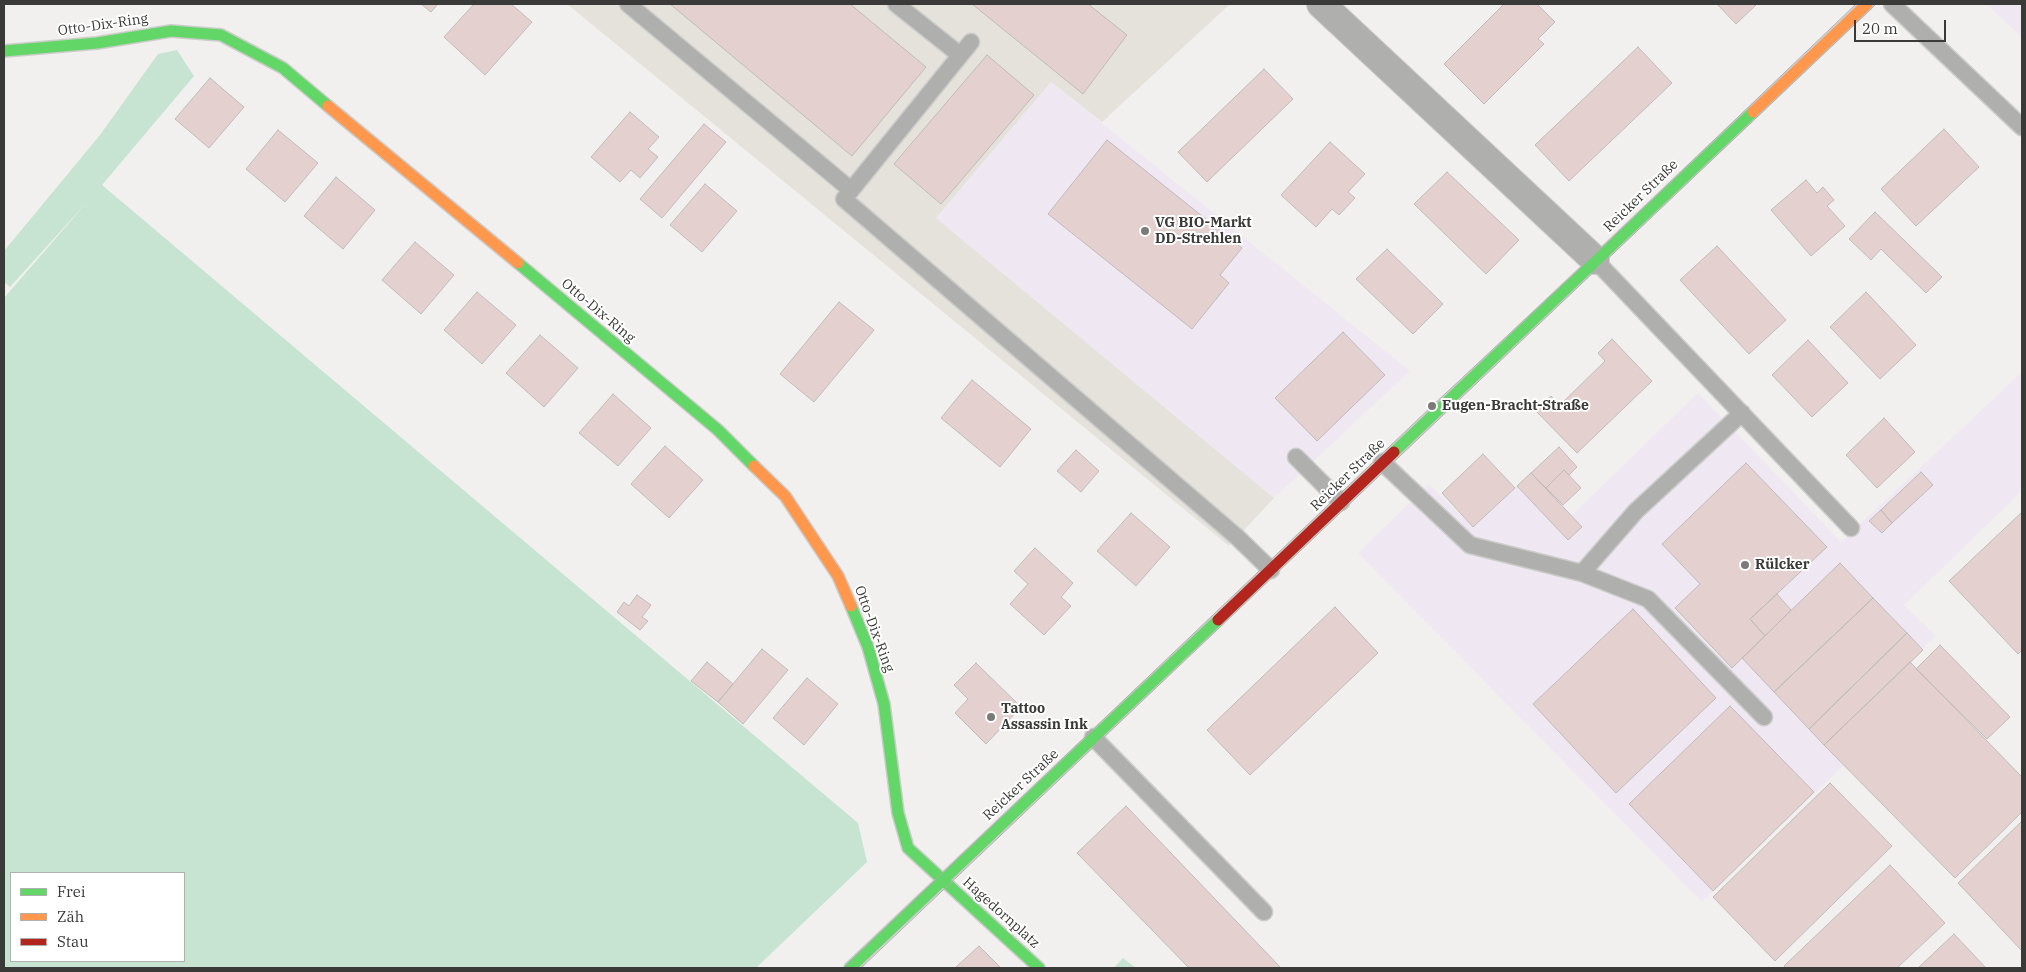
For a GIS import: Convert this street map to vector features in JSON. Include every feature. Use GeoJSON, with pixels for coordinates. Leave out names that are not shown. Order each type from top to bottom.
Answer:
{"type":"FeatureCollection","features":[{"type":"Feature","properties":{"kind":"street"},"geometry":{"type":"LineString","coordinates":[[1321,4],[1596,260]]}},
{"type":"Feature","properties":{"kind":"street","name":"Reicker Straße"},"geometry":{"type":"LineString","coordinates":[[850,968],[1867,4]]}},
{"type":"Feature","properties":{"kind":"street","name":"Otto-Dix-Ring"},"geometry":{"type":"LineString","coordinates":[[4,50],[97,43],[172,30],[221,35],[254,51],[283,68],[718,430],[785,496],[838,576],[868,647],[884,704],[898,813],[908,848],[942,880]]}},
{"type":"Feature","properties":{"kind":"street","name":"Hagedornplatz"},"geometry":{"type":"LineString","coordinates":[[942,880],[1039,968]]}},
{"type":"Feature","properties":{"kind":"lane"},"geometry":{"type":"LineString","coordinates":[[628,4],[852,190]]}},
{"type":"Feature","properties":{"kind":"lane"},"geometry":{"type":"LineString","coordinates":[[896,4],[960,55]]}},
{"type":"Feature","properties":{"kind":"lane"},"geometry":{"type":"LineString","coordinates":[[1892,4],[2022,127]]}},
{"type":"Feature","properties":{"kind":"lane"},"geometry":{"type":"LineString","coordinates":[[970,42],[844,199],[1229,530],[1271,570]]}},
{"type":"Feature","properties":{"kind":"lane"},"geometry":{"type":"LineString","coordinates":[[1596,260],[1851,528]]}},
{"type":"Feature","properties":{"kind":"lane"},"geometry":{"type":"LineString","coordinates":[[1582,573],[1636,511],[1742,413]]}},
{"type":"Feature","properties":{"kind":"lane"},"geometry":{"type":"LineString","coordinates":[[1296,457],[1341,502]]}},
{"type":"Feature","properties":{"kind":"lane"},"geometry":{"type":"LineString","coordinates":[[1382,462],[1470,545],[1582,573],[1648,598],[1764,717]]}},
{"type":"Feature","properties":{"kind":"lane"},"geometry":{"type":"LineString","coordinates":[[1093,737],[1264,912]]}},
{"type":"Feature","properties":{"kind":"shaded area"},"geometry":{"type":"Polygon","coordinates":[[[567,4],[1230,4],[1102,122],[1051,82],[936,218],[1274,498],[1229,546],[567,4]]]}},
{"type":"Feature","properties":{"kind":"shaded area"},"geometry":{"type":"Polygon","coordinates":[[[1986,4],[2022,4],[2022,37],[1986,4]]]}},
{"type":"Feature","properties":{"kind":"shaded area"},"geometry":{"type":"Polygon","coordinates":[[[1051,82],[1410,371],[1274,498],[936,218],[1051,82]]]}},
{"type":"Feature","properties":{"kind":"shaded area"},"geometry":{"type":"Polygon","coordinates":[[[2022,372],[2022,491],[1904,605],[1936,636],[1824,744],[1844,765],[1702,902],[1358,553],[1429,484],[1473,527],[1531,472],[1572,515],[1698,393],[1841,542],[2022,372]]]}},
{"type":"Feature","properties":{"kind":"green space"},"geometry":{"type":"Polygon","coordinates":[[[177,50],[194,76],[102,185],[858,823],[867,862],[756,968],[4,968],[4,298],[88,201],[10,287],[4,282],[4,251],[100,135],[158,54],[177,50]]]}},
{"type":"Feature","properties":{"kind":"green space"},"geometry":{"type":"Polygon","coordinates":[[[1123,958],[1136,968],[1114,968],[1123,958]]]}},
{"type":"Feature","properties":{"kind":"building"},"geometry":{"type":"Polygon","coordinates":[[[421,4],[438,4],[431,12],[421,4]]]}},
{"type":"Feature","properties":{"kind":"building"},"geometry":{"type":"Polygon","coordinates":[[[474,4],[511,4],[532,22],[485,75],[444,37],[474,4]]]}},
{"type":"Feature","properties":{"kind":"building"},"geometry":{"type":"Polygon","coordinates":[[[670,4],[850,4],[926,67],[852,156],[670,4]]]}},
{"type":"Feature","properties":{"kind":"building"},"geometry":{"type":"Polygon","coordinates":[[[972,4],[1088,4],[1127,35],[1083,94],[972,4]]]}},
{"type":"Feature","properties":{"kind":"building"},"geometry":{"type":"Polygon","coordinates":[[[1504,4],[1537,4],[1555,22],[1538,39],[1544,44],[1484,104],[1444,64],[1504,4]]]}},
{"type":"Feature","properties":{"kind":"building"},"geometry":{"type":"Polygon","coordinates":[[[1717,4],[1757,4],[1736,24],[1717,4]]]}},
{"type":"Feature","properties":{"kind":"building"},"geometry":{"type":"Polygon","coordinates":[[[1638,47],[1672,83],[1569,181],[1535,145],[1638,47]]]}},
{"type":"Feature","properties":{"kind":"building"},"geometry":{"type":"Polygon","coordinates":[[[987,55],[1034,95],[941,204],[894,164],[987,55]]]}},
{"type":"Feature","properties":{"kind":"building"},"geometry":{"type":"Polygon","coordinates":[[[1264,69],[1293,99],[1207,182],[1178,152],[1264,69]]]}},
{"type":"Feature","properties":{"kind":"building"},"geometry":{"type":"Polygon","coordinates":[[[210,78],[244,107],[209,148],[175,119],[210,78]]]}},
{"type":"Feature","properties":{"kind":"building"},"geometry":{"type":"Polygon","coordinates":[[[630,112],[659,137],[648,149],[658,157],[640,178],[631,170],[620,182],[591,157],[630,112]]]}},
{"type":"Feature","properties":{"kind":"building"},"geometry":{"type":"Polygon","coordinates":[[[704,124],[726,142],[662,218],[640,199],[704,124]]]}},
{"type":"Feature","properties":{"kind":"building"},"geometry":{"type":"Polygon","coordinates":[[[1944,129],[1979,167],[1916,226],[1881,189],[1944,129]]]}},
{"type":"Feature","properties":{"kind":"building"},"geometry":{"type":"Polygon","coordinates":[[[278,130],[318,163],[285,202],[246,169],[278,130]]]}},
{"type":"Feature","properties":{"kind":"building","name":"VG BIO-Markt DD-Strehlen"},"geometry":{"type":"Polygon","coordinates":[[[1107,140],[1242,248],[1220,275],[1229,283],[1192,329],[1048,214],[1107,140]]]}},
{"type":"Feature","properties":{"kind":"building"},"geometry":{"type":"Polygon","coordinates":[[[1330,142],[1365,174],[1348,192],[1355,198],[1339,215],[1332,209],[1316,227],[1281,195],[1330,142]]]}},
{"type":"Feature","properties":{"kind":"building"},"geometry":{"type":"Polygon","coordinates":[[[1447,172],[1519,240],[1486,274],[1414,204],[1447,172]]]}},
{"type":"Feature","properties":{"kind":"building"},"geometry":{"type":"Polygon","coordinates":[[[336,177],[375,210],[343,249],[304,216],[336,177]]]}},
{"type":"Feature","properties":{"kind":"building"},"geometry":{"type":"Polygon","coordinates":[[[1806,180],[1817,193],[1823,187],[1834,200],[1827,206],[1845,226],[1811,256],[1771,210],[1806,180]]]}},
{"type":"Feature","properties":{"kind":"building"},"geometry":{"type":"Polygon","coordinates":[[[705,184],[737,211],[702,252],[670,225],[705,184]]]}},
{"type":"Feature","properties":{"kind":"building"},"geometry":{"type":"Polygon","coordinates":[[[1875,212],[1942,277],[1926,293],[1881,249],[1871,260],[1849,239],[1875,212]]]}},
{"type":"Feature","properties":{"kind":"building"},"geometry":{"type":"Polygon","coordinates":[[[415,242],[454,275],[421,314],[382,280],[415,242]]]}},
{"type":"Feature","properties":{"kind":"building"},"geometry":{"type":"Polygon","coordinates":[[[1717,246],[1786,320],[1749,354],[1680,280],[1717,246]]]}},
{"type":"Feature","properties":{"kind":"building"},"geometry":{"type":"Polygon","coordinates":[[[1387,249],[1443,304],[1413,334],[1356,279],[1387,249]]]}},
{"type":"Feature","properties":{"kind":"building"},"geometry":{"type":"Polygon","coordinates":[[[477,292],[516,325],[482,364],[444,330],[477,292]]]}},
{"type":"Feature","properties":{"kind":"building"},"geometry":{"type":"Polygon","coordinates":[[[1866,292],[1916,345],[1880,379],[1830,327],[1866,292]]]}},
{"type":"Feature","properties":{"kind":"building"},"geometry":{"type":"Polygon","coordinates":[[[839,302],[874,330],[814,402],[780,374],[839,302]]]}},
{"type":"Feature","properties":{"kind":"building"},"geometry":{"type":"Polygon","coordinates":[[[1343,332],[1385,375],[1317,441],[1275,398],[1343,332]]]}},
{"type":"Feature","properties":{"kind":"building"},"geometry":{"type":"Polygon","coordinates":[[[540,335],[578,368],[544,407],[506,373],[540,335]]]}},
{"type":"Feature","properties":{"kind":"building"},"geometry":{"type":"Polygon","coordinates":[[[1612,339],[1652,381],[1577,453],[1535,410],[1551,396],[1559,406],[1605,361],[1598,353],[1612,339]]]}},
{"type":"Feature","properties":{"kind":"building"},"geometry":{"type":"Polygon","coordinates":[[[1808,340],[1848,383],[1812,417],[1772,375],[1808,340]]]}},
{"type":"Feature","properties":{"kind":"building"},"geometry":{"type":"Polygon","coordinates":[[[972,380],[1031,429],[1000,467],[941,418],[972,380]]]}},
{"type":"Feature","properties":{"kind":"building"},"geometry":{"type":"Polygon","coordinates":[[[613,394],[651,428],[618,466],[579,433],[613,394]]]}},
{"type":"Feature","properties":{"kind":"building"},"geometry":{"type":"Polygon","coordinates":[[[1884,418],[1915,452],[1877,488],[1846,455],[1884,418]]]}},
{"type":"Feature","properties":{"kind":"building"},"geometry":{"type":"Polygon","coordinates":[[[665,446],[703,480],[669,518],[631,484],[665,446]]]}},
{"type":"Feature","properties":{"kind":"building"},"geometry":{"type":"Polygon","coordinates":[[[1559,447],[1577,467],[1569,475],[1564,470],[1546,488],[1531,473],[1559,447]]]}},
{"type":"Feature","properties":{"kind":"building"},"geometry":{"type":"Polygon","coordinates":[[[1076,450],[1099,471],[1081,492],[1057,471],[1076,450]]]}},
{"type":"Feature","properties":{"kind":"building"},"geometry":{"type":"Polygon","coordinates":[[[1483,454],[1515,488],[1473,527],[1442,493],[1483,454]]]}},
{"type":"Feature","properties":{"kind":"building","name":"Rülcker"},"geometry":{"type":"Polygon","coordinates":[[[1746,463],[1827,547],[1750,619],[1765,636],[1732,668],[1675,608],[1700,584],[1662,544],[1746,463]]]}},
{"type":"Feature","properties":{"kind":"building"},"geometry":{"type":"Polygon","coordinates":[[[1564,470],[1581,488],[1563,505],[1546,488],[1564,470]]]}},
{"type":"Feature","properties":{"kind":"building"},"geometry":{"type":"Polygon","coordinates":[[[1921,472],[1933,485],[1892,523],[1881,510],[1921,472]]]}},
{"type":"Feature","properties":{"kind":"building"},"geometry":{"type":"Polygon","coordinates":[[[1531,473],[1582,527],[1568,540],[1517,486],[1531,473]]]}},
{"type":"Feature","properties":{"kind":"building"},"geometry":{"type":"Polygon","coordinates":[[[1881,510],[1892,523],[1882,533],[1869,521],[1881,510]]]}},
{"type":"Feature","properties":{"kind":"building"},"geometry":{"type":"Polygon","coordinates":[[[2022,512],[2022,650],[2018,654],[1949,581],[2022,512]]]}},
{"type":"Feature","properties":{"kind":"building"},"geometry":{"type":"Polygon","coordinates":[[[1131,513],[1170,547],[1136,586],[1097,551],[1131,513]]]}},
{"type":"Feature","properties":{"kind":"building"},"geometry":{"type":"Polygon","coordinates":[[[1035,548],[1073,583],[1061,597],[1071,606],[1044,635],[1010,604],[1028,584],[1014,571],[1035,548]]]}},
{"type":"Feature","properties":{"kind":"building"},"geometry":{"type":"Polygon","coordinates":[[[1840,563],[1873,598],[1774,692],[1742,658],[1840,563]]]}},
{"type":"Feature","properties":{"kind":"building"},"geometry":{"type":"Polygon","coordinates":[[[1777,594],[1791,610],[1765,636],[1750,619],[1777,594]]]}},
{"type":"Feature","properties":{"kind":"building"},"geometry":{"type":"Polygon","coordinates":[[[637,595],[651,605],[642,617],[648,621],[640,630],[617,612],[624,602],[629,606],[637,595]]]}},
{"type":"Feature","properties":{"kind":"building"},"geometry":{"type":"Polygon","coordinates":[[[1873,598],[1907,633],[1809,729],[1774,692],[1873,598]]]}},
{"type":"Feature","properties":{"kind":"building"},"geometry":{"type":"Polygon","coordinates":[[[1335,607],[1378,653],[1250,775],[1207,730],[1335,607]]]}},
{"type":"Feature","properties":{"kind":"building"},"geometry":{"type":"Polygon","coordinates":[[[1633,609],[1716,698],[1616,793],[1533,704],[1633,609]]]}},
{"type":"Feature","properties":{"kind":"building"},"geometry":{"type":"Polygon","coordinates":[[[1907,633],[1923,650],[1824,745],[1809,729],[1907,633]]]}},
{"type":"Feature","properties":{"kind":"building"},"geometry":{"type":"Polygon","coordinates":[[[1940,645],[2010,717],[1987,739],[1916,669],[1940,645]]]}},
{"type":"Feature","properties":{"kind":"building"},"geometry":{"type":"Polygon","coordinates":[[[762,649],[788,670],[743,724],[718,702],[762,649]]]}},
{"type":"Feature","properties":{"kind":"building"},"geometry":{"type":"Polygon","coordinates":[[[707,662],[733,684],[718,702],[691,681],[707,662]]]}},
{"type":"Feature","properties":{"kind":"building"},"geometry":{"type":"Polygon","coordinates":[[[1910,662],[2022,777],[2022,812],[1955,878],[1824,745],[1910,662]]]}},
{"type":"Feature","properties":{"kind":"building"},"geometry":{"type":"Polygon","coordinates":[[[976,663],[1021,707],[986,744],[955,713],[968,699],[954,685],[976,663]]]}},
{"type":"Feature","properties":{"kind":"building"},"geometry":{"type":"Polygon","coordinates":[[[807,678],[838,704],[804,745],[773,718],[807,678]]]}},
{"type":"Feature","properties":{"kind":"building"},"geometry":{"type":"Polygon","coordinates":[[[1730,706],[1814,792],[1713,891],[1629,804],[1730,706]]]}},
{"type":"Feature","properties":{"kind":"building"},"geometry":{"type":"Polygon","coordinates":[[[1830,783],[1892,846],[1775,961],[1713,897],[1830,783]]]}},
{"type":"Feature","properties":{"kind":"building"},"geometry":{"type":"Polygon","coordinates":[[[1126,806],[1281,968],[1189,968],[1077,853],[1126,806]]]}},
{"type":"Feature","properties":{"kind":"building"},"geometry":{"type":"Polygon","coordinates":[[[2022,821],[2022,951],[1958,883],[2022,821]]]}},
{"type":"Feature","properties":{"kind":"building"},"geometry":{"type":"Polygon","coordinates":[[[1890,865],[1945,923],[1897,968],[1786,968],[1784,966],[1890,865]]]}},
{"type":"Feature","properties":{"kind":"building"},"geometry":{"type":"Polygon","coordinates":[[[1954,934],[1986,968],[1918,968],[1954,934]]]}},
{"type":"Feature","properties":{"kind":"building"},"geometry":{"type":"Polygon","coordinates":[[[979,946],[1001,968],[955,968],[979,946]]]}},
{"type":"Feature","properties":{"kind":"tram line"},"geometry":{"type":"LineString","coordinates":[[843,968],[1856,4]]}},
{"type":"Feature","properties":{"kind":"tram line"},"geometry":{"type":"LineString","coordinates":[[861,968],[1876,4]]}},
{"type":"Feature","properties":{"kind":"traffic: fast"},"geometry":{"type":"LineString","coordinates":[[4,51],[97,43],[171,31],[221,35],[283,68],[328,106]]}},
{"type":"Feature","properties":{"kind":"traffic: fast"},"geometry":{"type":"LineString","coordinates":[[1394,452],[1753,112]]}},
{"type":"Feature","properties":{"kind":"traffic: fast"},"geometry":{"type":"LineString","coordinates":[[518,263],[718,430],[754,466]]}},
{"type":"Feature","properties":{"kind":"traffic: fast"},"geometry":{"type":"LineString","coordinates":[[851,606],[868,647],[884,704],[898,813],[908,848],[1039,968]]}},
{"type":"Feature","properties":{"kind":"traffic: fast"},"geometry":{"type":"LineString","coordinates":[[850,968],[1218,620]]}},
{"type":"Feature","properties":{"kind":"traffic: slow"},"geometry":{"type":"LineString","coordinates":[[1753,112],[1867,4]]}},
{"type":"Feature","properties":{"kind":"traffic: slow"},"geometry":{"type":"LineString","coordinates":[[328,106],[518,263]]}},
{"type":"Feature","properties":{"kind":"traffic: slow"},"geometry":{"type":"LineString","coordinates":[[754,466],[785,496],[838,576],[851,606]]}},
{"type":"Feature","properties":{"kind":"traffic: jam"},"geometry":{"type":"LineString","coordinates":[[1218,620],[1394,452]]}},
{"type":"Feature","properties":{"kind":"place","name":"VG BIO-Markt DD-Strehlen"},"geometry":{"type":"Point","coordinates":[1145,231]}},
{"type":"Feature","properties":{"kind":"place","name":"Eugen-Bracht-Straße"},"geometry":{"type":"Point","coordinates":[1432,406]}},
{"type":"Feature","properties":{"kind":"place","name":"Rülcker"},"geometry":{"type":"Point","coordinates":[1745,565]}},
{"type":"Feature","properties":{"kind":"place","name":"Tattoo Assassin Ink"},"geometry":{"type":"Point","coordinates":[991,717]}}]}
